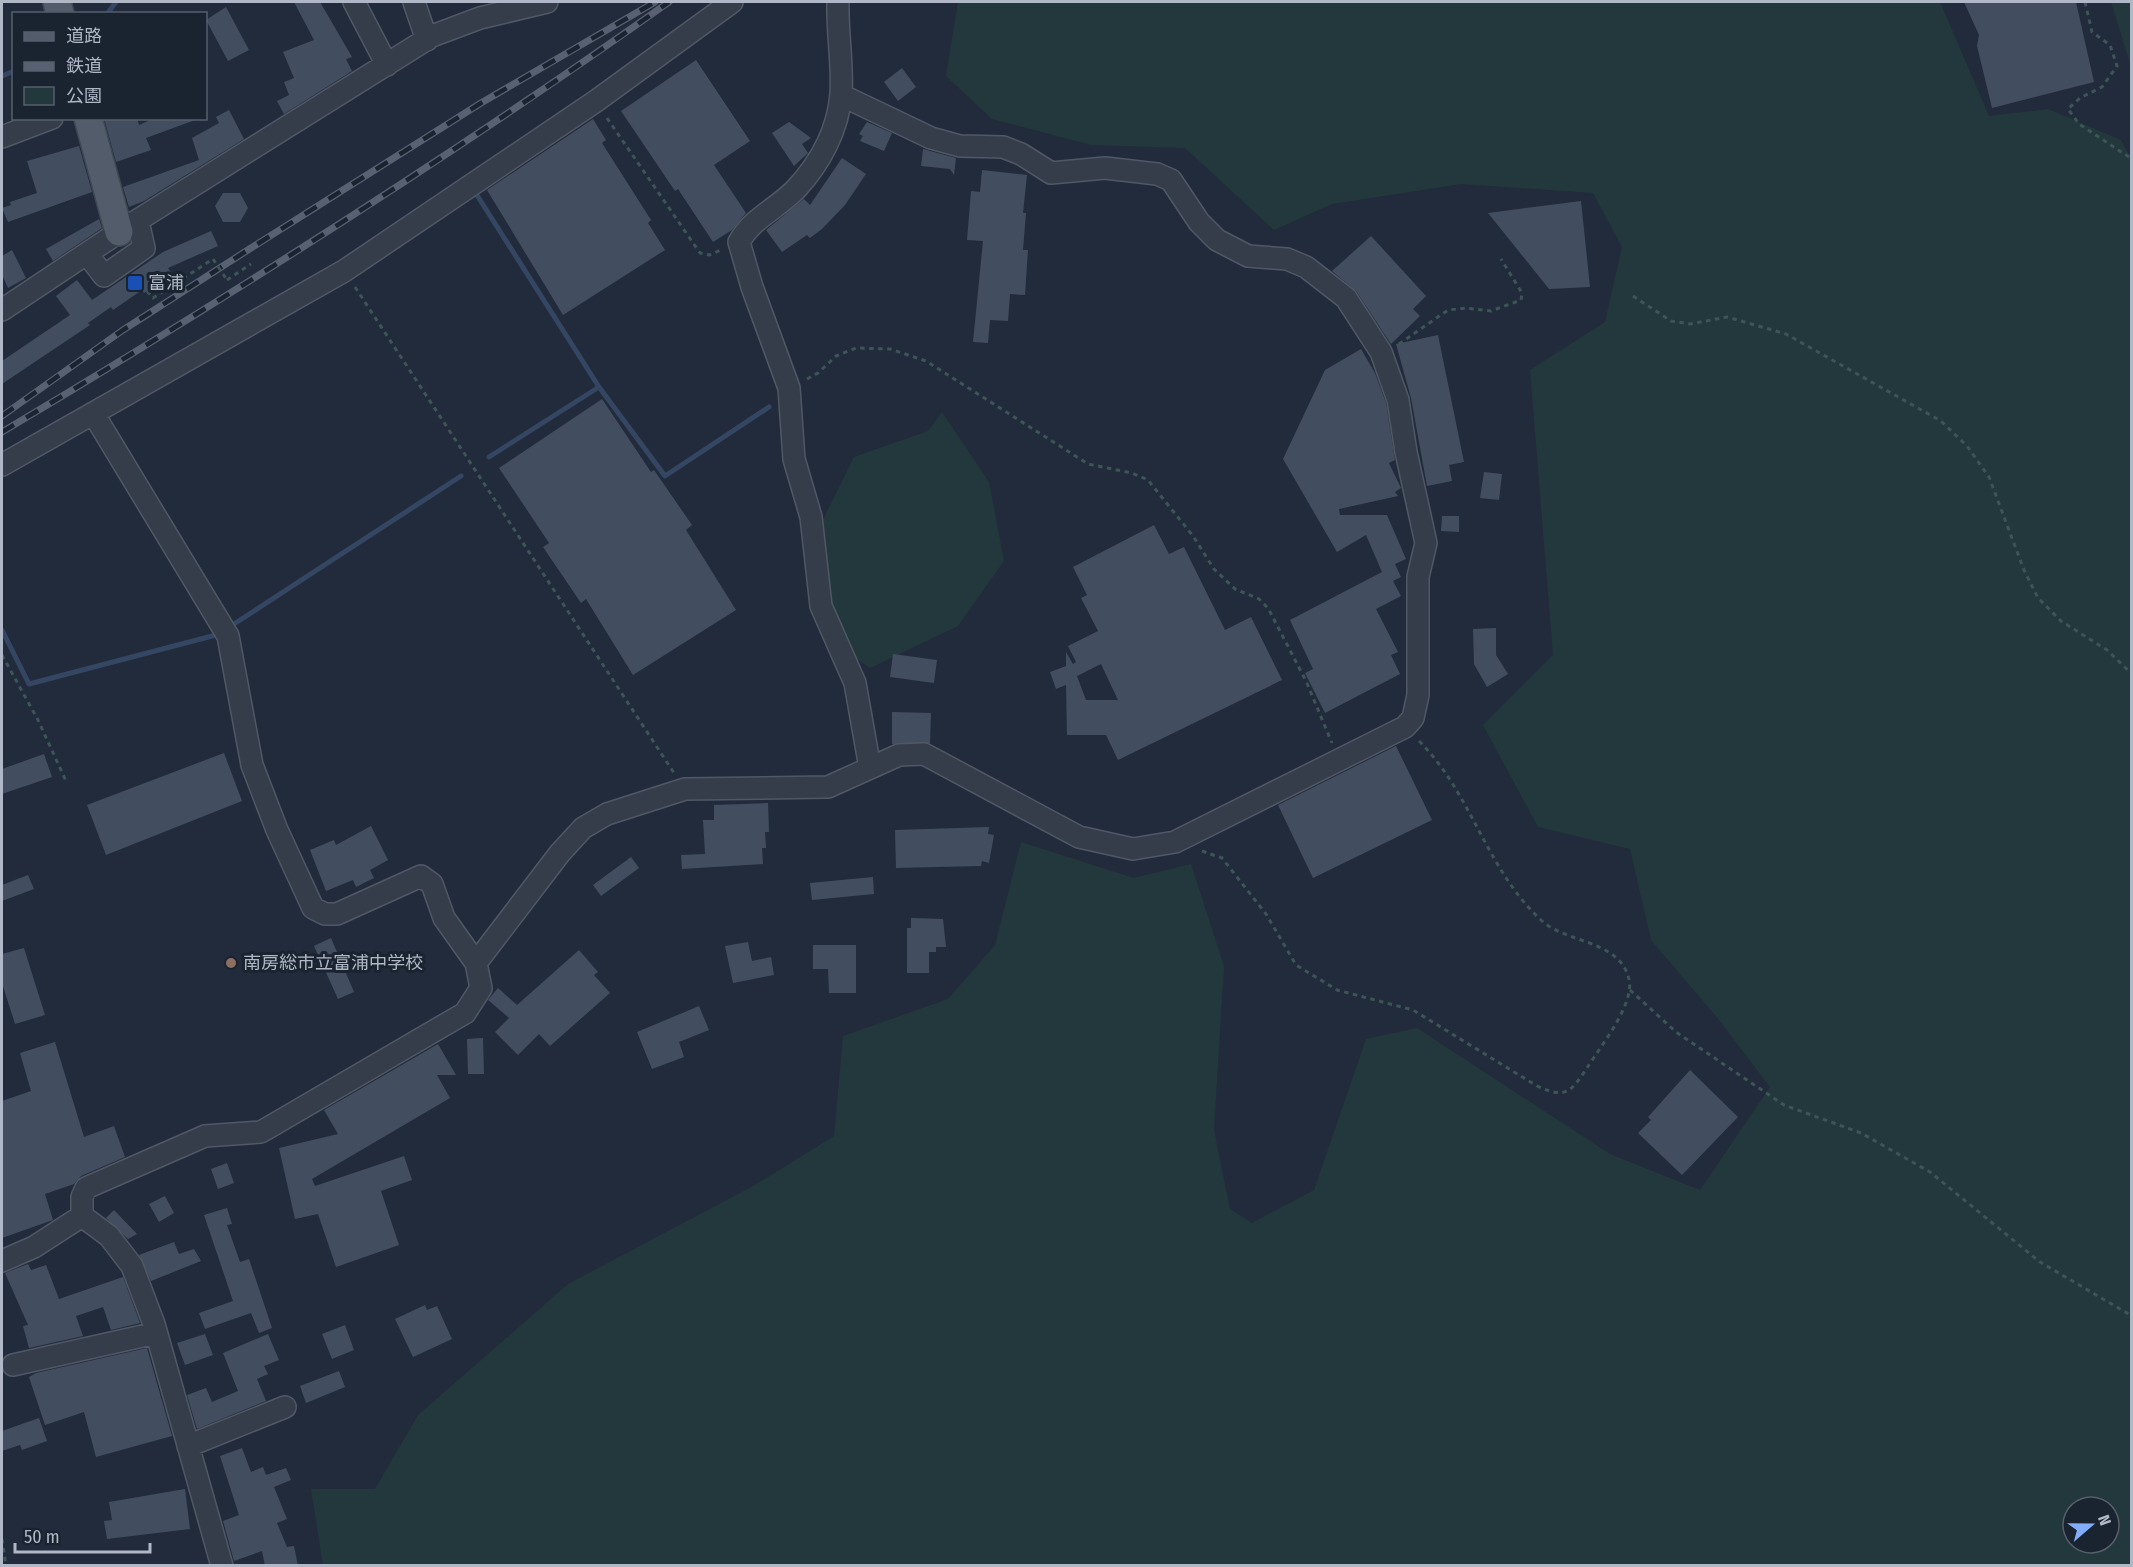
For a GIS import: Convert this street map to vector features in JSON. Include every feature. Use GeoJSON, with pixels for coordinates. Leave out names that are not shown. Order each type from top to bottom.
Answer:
{"type":"FeatureCollection","features":[{"type":"Feature","properties":{"kind":"main road"},"geometry":{"type":"LineString","coordinates":[[89,120],[129,227]]}},
{"type":"Feature","properties":{"kind":"street"},"geometry":{"type":"LineString","coordinates":[[354,2],[387,65]]}},
{"type":"Feature","properties":{"kind":"street"},"geometry":{"type":"LineString","coordinates":[[414,2],[427,40]]}},
{"type":"Feature","properties":{"kind":"street"},"geometry":{"type":"LineString","coordinates":[[2,310],[129,227],[427,40],[480,18],[547,2]]}},
{"type":"Feature","properties":{"kind":"street"},"geometry":{"type":"LineString","coordinates":[[2,465],[344,271],[596,101],[732,2]]}},
{"type":"Feature","properties":{"kind":"street"},"geometry":{"type":"LineString","coordinates":[[838,2],[841,95],[829,141],[814,169],[788,197],[745,231],[739,242],[752,287],[789,388],[795,459],[811,517],[821,606],[855,683],[870,768]]}},
{"type":"Feature","properties":{"kind":"street"},"geometry":{"type":"LineString","coordinates":[[476,963],[560,853],[583,828],[607,814],[685,789],[828,787],[899,755],[924,754],[1079,837],[1133,849],[1175,842],[1405,727],[1413,718],[1418,695],[1418,577],[1426,543],[1406,452],[1398,400],[1381,352],[1346,298],[1306,267],[1287,259],[1248,256],[1217,240],[1199,222],[1171,180],[1157,174],[1105,168],[1051,173],[1021,154],[1003,147],[960,146],[931,138],[841,95]]}},
{"type":"Feature","properties":{"kind":"street"},"geometry":{"type":"LineString","coordinates":[[2,137],[47,120]]}},
{"type":"Feature","properties":{"kind":"street"},"geometry":{"type":"LineString","coordinates":[[87,254],[104,276],[144,248],[129,227]]}},
{"type":"Feature","properties":{"kind":"street"},"geometry":{"type":"LineString","coordinates":[[82,1216],[82,1197],[86,1188],[205,1136],[261,1132],[465,1013],[481,988],[476,963],[444,918],[432,884],[421,876],[337,914],[325,914],[313,908],[277,830],[252,765],[228,636],[93,413]]}},
{"type":"Feature","properties":{"kind":"street"},"geometry":{"type":"LineString","coordinates":[[2,1261],[34,1247],[82,1216]]}},
{"type":"Feature","properties":{"kind":"street"},"geometry":{"type":"LineString","coordinates":[[82,1216],[108,1236],[132,1266],[156,1333],[222,1566]]}},
{"type":"Feature","properties":{"kind":"street"},"geometry":{"type":"LineString","coordinates":[[13,1365],[156,1333]]}},
{"type":"Feature","properties":{"kind":"street"},"geometry":{"type":"LineString","coordinates":[[188,1446],[285,1407]]}},
{"type":"Feature","properties":{"kind":"path"},"geometry":{"type":"LineString","coordinates":[[2085,2],[2092,32],[2110,45],[2116,66],[2102,87],[2080,98],[2068,109],[2079,124],[2132,159]]}},
{"type":"Feature","properties":{"kind":"path"},"geometry":{"type":"LineString","coordinates":[[596,101],[700,253],[709,255],[739,242]]}},
{"type":"Feature","properties":{"kind":"path"},"geometry":{"type":"LineString","coordinates":[[1381,352],[1408,340],[1448,310],[1466,308],[1491,311],[1521,300],[1522,293],[1515,278],[1501,258]]}},
{"type":"Feature","properties":{"kind":"path"},"geometry":{"type":"LineString","coordinates":[[147,291],[153,298],[213,259],[227,280],[251,264]]}},
{"type":"Feature","properties":{"kind":"path"},"geometry":{"type":"LineString","coordinates":[[344,271],[685,789]]}},
{"type":"Feature","properties":{"kind":"path"},"geometry":{"type":"LineString","coordinates":[[1633,296],[1671,321],[1690,324],[1727,317],[1786,334],[1941,421],[1967,446],[1989,477],[2038,598],[2061,621],[2107,650],[2132,674]]}},
{"type":"Feature","properties":{"kind":"path"},"geometry":{"type":"LineString","coordinates":[[789,388],[818,373],[836,356],[856,348],[890,349],[926,361],[1088,464],[1132,473],[1148,480],[1193,536],[1214,569],[1235,589],[1259,599],[1268,608],[1306,681],[1339,758]]}},
{"type":"Feature","properties":{"kind":"path"},"geometry":{"type":"LineString","coordinates":[[2,655],[38,720],[66,781]]}},
{"type":"Feature","properties":{"kind":"path"},"geometry":{"type":"LineString","coordinates":[[1405,727],[1432,753],[1458,789],[1503,877],[1542,922],[1612,952],[1625,968],[1630,990],[1676,1032],[1784,1105],[1860,1133],[1930,1172],[2040,1262],[2132,1316]]}},
{"type":"Feature","properties":{"kind":"path"},"geometry":{"type":"LineString","coordinates":[[1175,842],[1222,858],[1266,915],[1296,964],[1337,990],[1413,1010],[1537,1086],[1556,1095],[1564,1094],[1575,1086],[1618,1019],[1630,990]]}},
{"type":"Feature","properties":{"kind":"path"},"geometry":{"type":"LineString","coordinates":[[2,1539],[6,1566]]}},
{"type":"Feature","properties":{"kind":"green space"},"geometry":{"type":"Polygon","coordinates":[[[958,2],[1940,2],[1989,116],[2048,109],[2121,140],[2132,160],[2131,1565],[323,1565],[311,1489],[375,1489],[418,1415],[568,1284],[755,1185],[834,1136],[843,1036],[948,999],[995,945],[1021,842],[1134,878],[1191,864],[1224,966],[1214,1130],[1230,1209],[1252,1223],[1314,1190],[1366,1039],[1417,1028],[1610,1154],[1700,1190],[1770,1087],[1720,1021],[1651,940],[1630,849],[1538,827],[1483,725],[1553,655],[1530,370],[1605,322],[1622,247],[1593,193],[1461,184],[1332,204],[1274,230],[1185,148],[1091,145],[992,119],[946,76],[958,2]]]}},
{"type":"Feature","properties":{"kind":"green space"},"geometry":{"type":"Polygon","coordinates":[[[2111,2],[2131,2],[2131,67],[2111,2]]]}},
{"type":"Feature","properties":{"kind":"green space"},"geometry":{"type":"Polygon","coordinates":[[[942,412],[989,482],[1004,561],[958,626],[870,668],[829,639],[811,544],[854,457],[928,431],[942,412]]]}},
{"type":"Feature","properties":{"kind":"building"},"geometry":{"type":"Polygon","coordinates":[[[294,2],[320,2],[352,57],[346,59],[352,71],[284,114],[277,101],[289,95],[284,82],[294,78],[283,52],[314,40],[294,2]]]}},
{"type":"Feature","properties":{"kind":"building"},"geometry":{"type":"Polygon","coordinates":[[[1964,2],[2076,2],[2094,82],[1992,108],[1977,46],[1979,35],[1964,2]]]}},
{"type":"Feature","properties":{"kind":"building"},"geometry":{"type":"Polygon","coordinates":[[[226,7],[249,50],[228,61],[207,19],[226,7]]]}},
{"type":"Feature","properties":{"kind":"building"},"geometry":{"type":"Polygon","coordinates":[[[696,60],[750,141],[714,165],[746,213],[732,230],[713,242],[678,189],[675,191],[621,111],[696,60]]]}},
{"type":"Feature","properties":{"kind":"building"},"geometry":{"type":"Polygon","coordinates":[[[902,68],[916,87],[898,101],[884,82],[902,68]]]}},
{"type":"Feature","properties":{"kind":"building"},"geometry":{"type":"Polygon","coordinates":[[[229,110],[244,139],[144,201],[129,207],[123,187],[199,160],[192,138],[219,123],[216,117],[229,110]]]}},
{"type":"Feature","properties":{"kind":"building"},"geometry":{"type":"Polygon","coordinates":[[[593,119],[606,140],[602,143],[651,220],[648,223],[665,250],[563,315],[487,190],[593,119]]]}},
{"type":"Feature","properties":{"kind":"building"},"geometry":{"type":"Polygon","coordinates":[[[105,120],[138,120],[139,125],[150,120],[195,120],[146,138],[151,150],[116,162],[105,120]]]}},
{"type":"Feature","properties":{"kind":"building"},"geometry":{"type":"Polygon","coordinates":[[[789,122],[811,138],[802,144],[808,153],[794,166],[772,133],[789,122]]]}},
{"type":"Feature","properties":{"kind":"building"},"geometry":{"type":"Polygon","coordinates":[[[867,122],[892,133],[884,151],[860,141],[863,136],[859,134],[867,122]]]}},
{"type":"Feature","properties":{"kind":"building"},"geometry":{"type":"Polygon","coordinates":[[[79,146],[92,192],[8,222],[2,208],[11,205],[10,202],[37,193],[27,161],[79,146]]]}},
{"type":"Feature","properties":{"kind":"building"},"geometry":{"type":"Polygon","coordinates":[[[923,149],[956,158],[954,175],[950,169],[921,166],[923,149]]]}},
{"type":"Feature","properties":{"kind":"building"},"geometry":{"type":"Polygon","coordinates":[[[842,158],[866,174],[845,205],[822,229],[810,238],[807,235],[782,252],[766,230],[804,199],[810,205],[842,158]]]}},
{"type":"Feature","properties":{"kind":"building"},"geometry":{"type":"Polygon","coordinates":[[[982,170],[1027,175],[1023,213],[1026,213],[1023,250],[1028,250],[1025,295],[1010,294],[1008,321],[990,320],[988,343],[973,342],[983,241],[967,240],[971,191],[980,192],[982,170]]]}},
{"type":"Feature","properties":{"kind":"building"},"geometry":{"type":"Polygon","coordinates":[[[223,193],[240,193],[248,208],[240,222],[223,222],[215,206],[223,193]]]}},
{"type":"Feature","properties":{"kind":"building"},"geometry":{"type":"Polygon","coordinates":[[[1581,201],[1590,287],[1549,289],[1488,213],[1581,201]]]}},
{"type":"Feature","properties":{"kind":"building"},"geometry":{"type":"Polygon","coordinates":[[[99,219],[102,228],[53,261],[46,249],[99,219]]]}},
{"type":"Feature","properties":{"kind":"building"},"geometry":{"type":"Polygon","coordinates":[[[211,231],[218,246],[168,268],[172,274],[144,293],[142,290],[113,310],[111,307],[88,323],[90,325],[2,384],[2,361],[70,315],[56,296],[77,280],[92,300],[163,252],[211,231]]]}},
{"type":"Feature","properties":{"kind":"building"},"geometry":{"type":"Polygon","coordinates":[[[1371,236],[1426,296],[1413,309],[1420,316],[1391,344],[1356,291],[1332,271],[1371,236]]]}},
{"type":"Feature","properties":{"kind":"building"},"geometry":{"type":"Polygon","coordinates":[[[12,250],[26,278],[8,288],[2,275],[2,256],[12,250]]]}},
{"type":"Feature","properties":{"kind":"building"},"geometry":{"type":"Polygon","coordinates":[[[1438,335],[1464,462],[1449,465],[1452,481],[1427,486],[1411,398],[1396,344],[1438,335]]]}},
{"type":"Feature","properties":{"kind":"building"},"geometry":{"type":"Polygon","coordinates":[[[1361,349],[1375,373],[1386,403],[1395,460],[1389,463],[1401,488],[1395,492],[1398,496],[1339,509],[1340,515],[1387,515],[1406,559],[1395,564],[1401,577],[1393,581],[1401,596],[1376,609],[1398,652],[1391,655],[1400,674],[1325,713],[1305,673],[1313,669],[1290,620],[1382,572],[1366,535],[1337,552],[1283,459],[1325,370],[1361,349]]]}},
{"type":"Feature","properties":{"kind":"building"},"geometry":{"type":"Polygon","coordinates":[[[602,399],[651,472],[654,470],[692,525],[686,530],[736,610],[633,675],[586,599],[581,603],[543,547],[549,543],[499,468],[602,399]]]}},
{"type":"Feature","properties":{"kind":"building"},"geometry":{"type":"Polygon","coordinates":[[[1484,472],[1502,474],[1499,500],[1480,498],[1484,472]]]}},
{"type":"Feature","properties":{"kind":"building"},"geometry":{"type":"Polygon","coordinates":[[[1442,516],[1459,516],[1459,532],[1441,531],[1442,516]]]}},
{"type":"Feature","properties":{"kind":"building"},"geometry":{"type":"Polygon","coordinates":[[[1154,525],[1169,554],[1184,547],[1225,630],[1251,617],[1282,680],[1118,760],[1106,735],[1067,735],[1066,685],[1056,689],[1050,672],[1066,666],[1066,652],[1073,664],[1076,662],[1068,646],[1098,631],[1081,598],[1087,595],[1073,567],[1154,525]],[[1101,664],[1077,676],[1086,700],[1118,700],[1101,664]]]}},
{"type":"Feature","properties":{"kind":"building"},"geometry":{"type":"Polygon","coordinates":[[[1496,628],[1496,655],[1508,674],[1487,687],[1474,664],[1473,629],[1496,628]]]}},
{"type":"Feature","properties":{"kind":"building"},"geometry":{"type":"Polygon","coordinates":[[[893,654],[937,660],[934,683],[890,677],[893,654]]]}},
{"type":"Feature","properties":{"kind":"building"},"geometry":{"type":"Polygon","coordinates":[[[892,712],[931,713],[930,743],[892,744],[892,712]]]}},
{"type":"Feature","properties":{"kind":"building"},"geometry":{"type":"Polygon","coordinates":[[[1396,746],[1432,820],[1313,878],[1278,805],[1396,746]]]}},
{"type":"Feature","properties":{"kind":"building"},"geometry":{"type":"Polygon","coordinates":[[[224,753],[242,801],[106,855],[87,805],[224,753]]]}},
{"type":"Feature","properties":{"kind":"building"},"geometry":{"type":"Polygon","coordinates":[[[44,754],[52,777],[2,794],[2,769],[44,754]]]}},
{"type":"Feature","properties":{"kind":"building"},"geometry":{"type":"Polygon","coordinates":[[[768,803],[769,832],[765,832],[766,848],[762,848],[763,864],[682,869],[681,855],[705,854],[703,820],[714,820],[714,805],[768,803]]]}},
{"type":"Feature","properties":{"kind":"building"},"geometry":{"type":"Polygon","coordinates":[[[371,826],[388,860],[370,870],[374,878],[356,887],[353,880],[326,891],[310,850],[334,840],[336,845],[371,826]]]}},
{"type":"Feature","properties":{"kind":"building"},"geometry":{"type":"Polygon","coordinates":[[[989,827],[988,834],[994,835],[989,863],[982,861],[981,866],[896,868],[895,830],[989,827]]]}},
{"type":"Feature","properties":{"kind":"building"},"geometry":{"type":"Polygon","coordinates":[[[631,857],[639,868],[601,896],[593,885],[631,857]]]}},
{"type":"Feature","properties":{"kind":"building"},"geometry":{"type":"Polygon","coordinates":[[[28,875],[34,889],[2,901],[2,885],[28,875]]]}},
{"type":"Feature","properties":{"kind":"building"},"geometry":{"type":"Polygon","coordinates":[[[873,877],[874,894],[812,900],[810,883],[873,877]]]}},
{"type":"Feature","properties":{"kind":"building"},"geometry":{"type":"Polygon","coordinates":[[[911,918],[943,919],[946,947],[936,947],[936,952],[929,952],[929,973],[907,973],[907,928],[911,928],[911,918]]]}},
{"type":"Feature","properties":{"kind":"building"},"geometry":{"type":"Polygon","coordinates":[[[331,938],[354,992],[338,999],[314,946],[331,938]]]}},
{"type":"Feature","properties":{"kind":"building"},"geometry":{"type":"Polygon","coordinates":[[[748,942],[752,961],[771,957],[774,975],[733,983],[725,946],[748,942]]]}},
{"type":"Feature","properties":{"kind":"building"},"geometry":{"type":"Polygon","coordinates":[[[813,945],[856,945],[856,993],[829,993],[828,969],[813,969],[813,945]]]}},
{"type":"Feature","properties":{"kind":"building"},"geometry":{"type":"Polygon","coordinates":[[[24,948],[45,1015],[15,1024],[2,983],[2,954],[24,948]]]}},
{"type":"Feature","properties":{"kind":"building"},"geometry":{"type":"Polygon","coordinates":[[[579,950],[598,972],[594,975],[610,993],[550,1046],[539,1034],[518,1055],[495,1032],[509,1018],[488,1000],[498,988],[517,1005],[579,950]]]}},
{"type":"Feature","properties":{"kind":"building"},"geometry":{"type":"Polygon","coordinates":[[[699,1006],[709,1030],[679,1042],[684,1057],[652,1069],[637,1032],[699,1006]]]}},
{"type":"Feature","properties":{"kind":"building"},"geometry":{"type":"Polygon","coordinates":[[[483,1038],[484,1074],[468,1074],[467,1039],[483,1038]]]}},
{"type":"Feature","properties":{"kind":"building"},"geometry":{"type":"Polygon","coordinates":[[[55,1042],[84,1137],[114,1126],[125,1157],[81,1176],[74,1184],[45,1194],[53,1220],[2,1238],[2,1101],[31,1091],[20,1053],[55,1042]]]}},
{"type":"Feature","properties":{"kind":"building"},"geometry":{"type":"Polygon","coordinates":[[[438,1044],[456,1075],[437,1075],[450,1098],[312,1179],[315,1186],[404,1156],[412,1180],[381,1191],[399,1245],[336,1267],[318,1214],[295,1219],[279,1148],[338,1134],[324,1110],[438,1044]]]}},
{"type":"Feature","properties":{"kind":"building"},"geometry":{"type":"Polygon","coordinates":[[[1690,1070],[1738,1117],[1682,1175],[1638,1133],[1651,1120],[1648,1117],[1690,1070]]]}},
{"type":"Feature","properties":{"kind":"building"},"geometry":{"type":"Polygon","coordinates":[[[227,1163],[234,1183],[218,1189],[211,1169],[227,1163]]]}},
{"type":"Feature","properties":{"kind":"building"},"geometry":{"type":"Polygon","coordinates":[[[165,1196],[174,1213],[159,1222],[149,1204],[165,1196]]]}},
{"type":"Feature","properties":{"kind":"building"},"geometry":{"type":"Polygon","coordinates":[[[227,1208],[232,1224],[227,1225],[240,1262],[249,1259],[272,1328],[259,1333],[251,1313],[205,1329],[199,1313],[233,1301],[204,1215],[227,1208]]]}},
{"type":"Feature","properties":{"kind":"building"},"geometry":{"type":"Polygon","coordinates":[[[114,1210],[137,1234],[128,1239],[106,1218],[114,1210]]]}},
{"type":"Feature","properties":{"kind":"building"},"geometry":{"type":"Polygon","coordinates":[[[174,1242],[179,1254],[194,1249],[201,1261],[151,1281],[139,1255],[174,1242]]]}},
{"type":"Feature","properties":{"kind":"building"},"geometry":{"type":"Polygon","coordinates":[[[28,1264],[31,1270],[46,1265],[59,1299],[123,1277],[140,1323],[111,1330],[103,1307],[76,1316],[83,1336],[29,1348],[23,1326],[28,1325],[5,1273],[28,1264]]]}},
{"type":"Feature","properties":{"kind":"building"},"geometry":{"type":"Polygon","coordinates":[[[425,1305],[427,1310],[437,1306],[452,1339],[413,1357],[395,1319],[425,1305]]]}},
{"type":"Feature","properties":{"kind":"building"},"geometry":{"type":"Polygon","coordinates":[[[345,1325],[354,1350],[332,1359],[322,1334],[345,1325]]]}},
{"type":"Feature","properties":{"kind":"building"},"geometry":{"type":"Polygon","coordinates":[[[205,1334],[213,1355],[185,1365],[177,1343],[205,1334]]]}},
{"type":"Feature","properties":{"kind":"building"},"geometry":{"type":"Polygon","coordinates":[[[268,1334],[279,1360],[264,1366],[268,1374],[257,1379],[266,1401],[197,1429],[187,1395],[206,1388],[212,1402],[238,1391],[223,1353],[268,1334]]]}},
{"type":"Feature","properties":{"kind":"building"},"geometry":{"type":"Polygon","coordinates":[[[147,1348],[172,1436],[96,1457],[84,1412],[45,1425],[29,1377],[36,1373],[147,1348]]]}},
{"type":"Feature","properties":{"kind":"building"},"geometry":{"type":"Polygon","coordinates":[[[339,1371],[345,1387],[306,1403],[300,1386],[339,1371]]]}},
{"type":"Feature","properties":{"kind":"building"},"geometry":{"type":"Polygon","coordinates":[[[39,1418],[47,1441],[22,1450],[20,1445],[2,1451],[2,1431],[39,1418]]]}},
{"type":"Feature","properties":{"kind":"building"},"geometry":{"type":"Polygon","coordinates":[[[242,1448],[251,1472],[263,1467],[266,1475],[286,1468],[291,1480],[274,1487],[287,1519],[277,1523],[287,1547],[294,1546],[298,1566],[265,1566],[262,1551],[234,1561],[223,1521],[239,1515],[220,1456],[242,1448]]]}},
{"type":"Feature","properties":{"kind":"building"},"geometry":{"type":"Polygon","coordinates":[[[185,1489],[190,1529],[107,1539],[104,1521],[112,1520],[109,1502],[185,1489]]]}},
{"type":"Feature","properties":{"kind":"waterway"},"geometry":{"type":"LineString","coordinates":[[108,12],[116,2]]}},
{"type":"Feature","properties":{"kind":"waterway"},"geometry":{"type":"LineString","coordinates":[[2,76],[12,72]]}},
{"type":"Feature","properties":{"kind":"waterway"},"geometry":{"type":"LineString","coordinates":[[475,192],[599,387],[665,476],[769,407]]}},
{"type":"Feature","properties":{"kind":"waterway"},"geometry":{"type":"LineString","coordinates":[[489,457],[599,387]]}},
{"type":"Feature","properties":{"kind":"waterway"},"geometry":{"type":"LineString","coordinates":[[234,624],[461,476]]}},
{"type":"Feature","properties":{"kind":"waterway"},"geometry":{"type":"LineString","coordinates":[[2,630],[29,684],[216,635]]}},
{"type":"Feature","properties":{"kind":"railway"},"geometry":{"type":"LineString","coordinates":[[2,416],[123,330],[251,248],[481,103],[655,2]]}},
{"type":"Feature","properties":{"kind":"railway"},"geometry":{"type":"LineString","coordinates":[[2,432],[340,224],[506,115],[669,2]]}},
{"type":"Feature","properties":{"kind":"place","name":"富浦"},"geometry":{"type":"Point","coordinates":[135,283]}},
{"type":"Feature","properties":{"kind":"place","name":"南房総市立富浦中学校"},"geometry":{"type":"Point","coordinates":[231,963]}}]}
